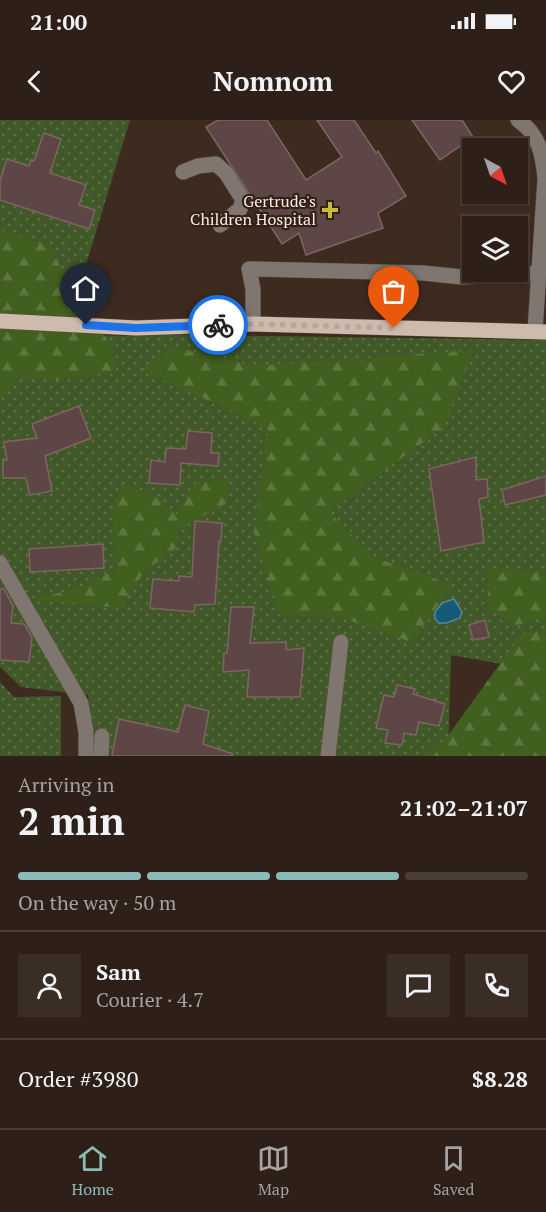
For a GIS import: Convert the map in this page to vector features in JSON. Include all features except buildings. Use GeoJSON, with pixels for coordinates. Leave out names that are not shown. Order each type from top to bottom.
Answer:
{"type":"FeatureCollection","features":[{"type":"Feature","properties":{"kind":"main road"},"geometry":{"type":"LineString","coordinates":[[0,321],[136,328],[253,324],[540,331]]}},
{"type":"Feature","properties":{"kind":"street"},"geometry":{"type":"LineString","coordinates":[[518,120],[537,141],[543,155],[545,179],[539,273],[540,331]]}},
{"type":"Feature","properties":{"kind":"street"},"geometry":{"type":"LineString","coordinates":[[183,172],[198,166],[216,164],[226,173],[243,200],[240,209],[220,225]]}},
{"type":"Feature","properties":{"kind":"street"},"geometry":{"type":"LineString","coordinates":[[253,324],[249,269],[423,273],[462,277],[539,273]]}},
{"type":"Feature","properties":{"kind":"street"},"geometry":{"type":"LineString","coordinates":[[0,563],[81,703],[86,732],[86,756]]}},
{"type":"Feature","properties":{"kind":"street"},"geometry":{"type":"LineString","coordinates":[[328,756],[341,642]]}},
{"type":"Feature","properties":{"kind":"street"},"geometry":{"type":"LineString","coordinates":[[101,756],[102,736]]}},
{"type":"Feature","properties":{"kind":"green space"},"geometry":{"type":"Polygon","coordinates":[[[0,120],[130,120],[82,278],[69,306],[0,305],[0,120]]]}},
{"type":"Feature","properties":{"kind":"green space"},"geometry":{"type":"Polygon","coordinates":[[[0,230],[48,246],[111,346],[116,373],[56,380],[17,377],[0,401],[0,230]]]}},
{"type":"Feature","properties":{"kind":"green space"},"geometry":{"type":"Polygon","coordinates":[[[0,332],[128,336],[141,334],[546,340],[546,672],[451,655],[448,756],[92,756],[93,731],[88,695],[21,687],[0,667],[0,332]]]}},
{"type":"Feature","properties":{"kind":"green space"},"geometry":{"type":"Polygon","coordinates":[[[174,347],[254,366],[473,350],[445,426],[329,512],[372,556],[452,586],[411,642],[339,617],[279,615],[254,532],[268,429],[141,370],[174,347]]]}},
{"type":"Feature","properties":{"kind":"green space"},"geometry":{"type":"Polygon","coordinates":[[[230,478],[227,503],[179,529],[175,549],[145,571],[120,608],[32,599],[80,588],[117,569],[112,517],[122,484],[159,499],[177,514],[193,484],[230,478]]]}},
{"type":"Feature","properties":{"kind":"green space"},"geometry":{"type":"Polygon","coordinates":[[[489,568],[528,571],[546,576],[546,617],[517,625],[487,609],[489,568]]]}},
{"type":"Feature","properties":{"kind":"green space"},"geometry":{"type":"Polygon","coordinates":[[[522,633],[546,633],[546,756],[422,756],[447,737],[522,633]]]}},
{"type":"Feature","properties":{"kind":"green space"},"geometry":{"type":"Polygon","coordinates":[[[0,682],[14,697],[61,696],[61,756],[0,756],[0,682]]]}},
{"type":"Feature","properties":{"kind":"water"},"geometry":{"type":"Polygon","coordinates":[[[454,599],[462,612],[460,618],[439,623],[435,619],[435,612],[442,603],[454,599]]]}},
{"type":"Feature","properties":{"kind":"way so far"},"geometry":{"type":"LineString","coordinates":[[218,325],[394,328]]}},
{"type":"Feature","properties":{"kind":"place","name":"Gertrude's Children Hospital"},"geometry":{"type":"Point","coordinates":[330,210]}},
{"type":"Feature","properties":{"kind":"route"},"geometry":{"type":"LineString","coordinates":[[86,325],[136,328],[218,325]]}}]}
